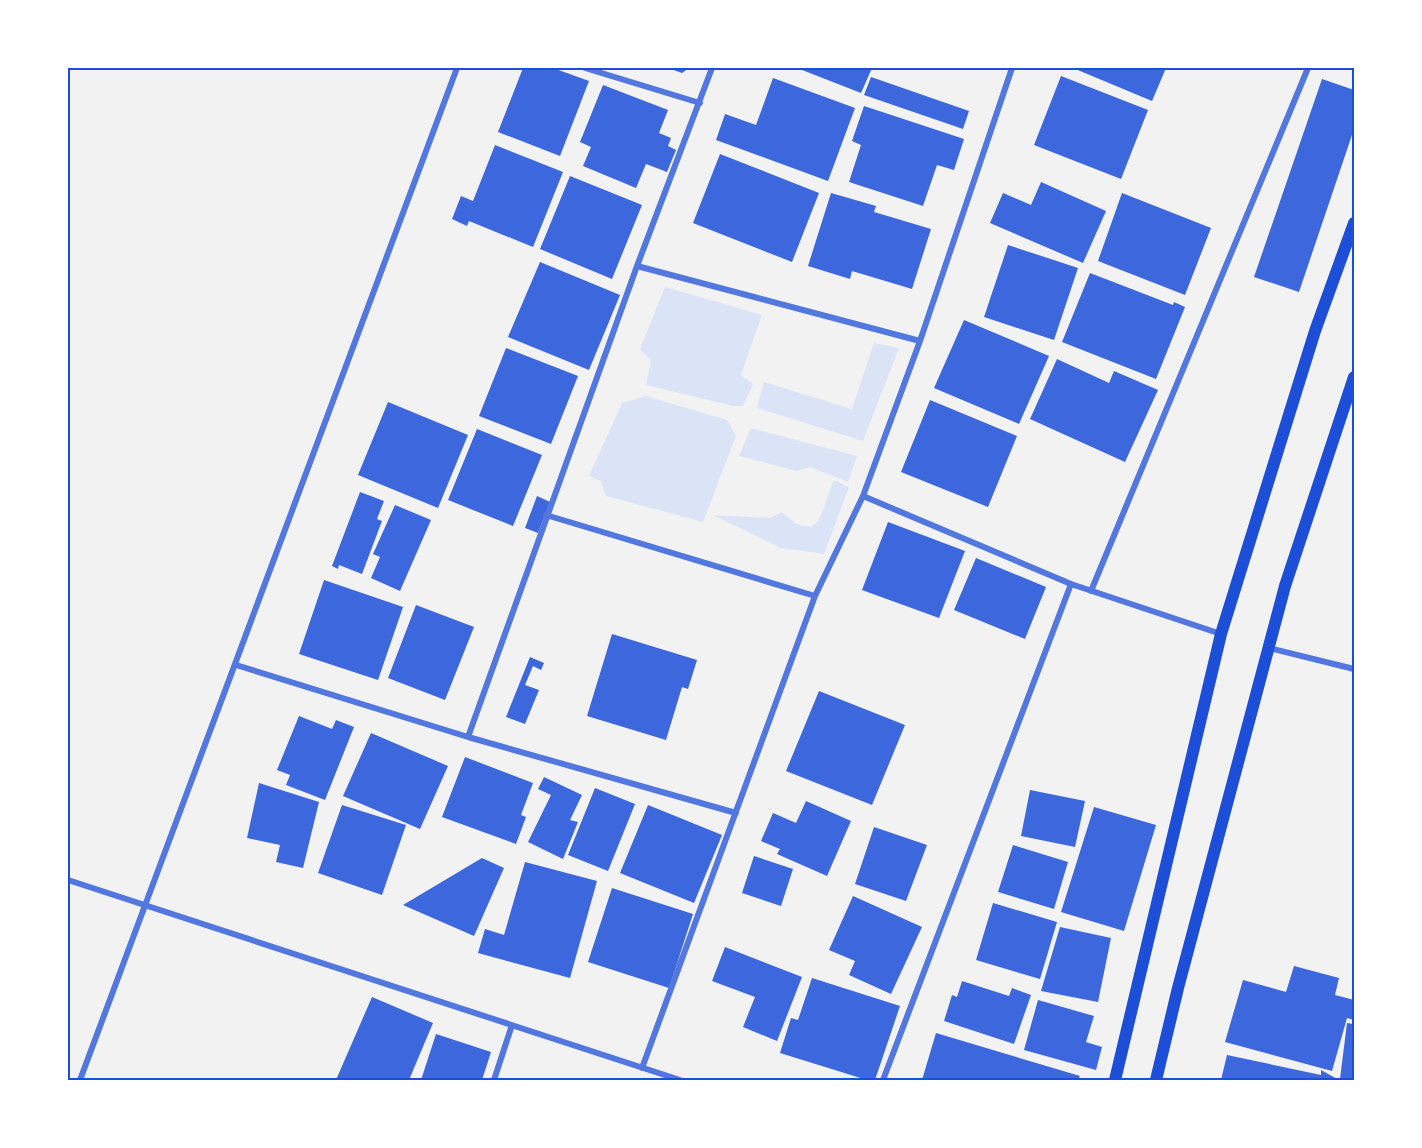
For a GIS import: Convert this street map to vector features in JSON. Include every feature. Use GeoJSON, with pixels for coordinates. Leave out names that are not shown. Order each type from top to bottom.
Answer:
{"type":"FeatureCollection","features":[{"type":"Feature","properties":{"kind":"main road"},"geometry":{"type":"LineString","coordinates":[[1115,1080],[1221,634],[1316,331],[1354,223]]}},
{"type":"Feature","properties":{"kind":"main road"},"geometry":{"type":"LineString","coordinates":[[1156,1080],[1178,988],[1285,586],[1354,377]]}},
{"type":"Feature","properties":{"kind":"street"},"geometry":{"type":"LineString","coordinates":[[80,1080],[457,68]]}},
{"type":"Feature","properties":{"kind":"street"},"geometry":{"type":"LineString","coordinates":[[585,68],[700,103]]}},
{"type":"Feature","properties":{"kind":"street"},"geometry":{"type":"LineString","coordinates":[[468,737],[546,515],[712,68]]}},
{"type":"Feature","properties":{"kind":"street"},"geometry":{"type":"LineString","coordinates":[[642,1068],[815,596],[863,496],[920,341],[1012,68]]}},
{"type":"Feature","properties":{"kind":"street"},"geometry":{"type":"LineString","coordinates":[[1091,591],[1308,68]]}},
{"type":"Feature","properties":{"kind":"street"},"geometry":{"type":"LineString","coordinates":[[637,266],[920,341]]}},
{"type":"Feature","properties":{"kind":"street"},"geometry":{"type":"LineString","coordinates":[[863,496],[1071,584],[1221,634]]}},
{"type":"Feature","properties":{"kind":"street"},"geometry":{"type":"LineString","coordinates":[[546,515],[815,596]]}},
{"type":"Feature","properties":{"kind":"street"},"geometry":{"type":"LineString","coordinates":[[883,1080],[1071,584]]}},
{"type":"Feature","properties":{"kind":"street"},"geometry":{"type":"LineString","coordinates":[[1268,648],[1354,669]]}},
{"type":"Feature","properties":{"kind":"street"},"geometry":{"type":"LineString","coordinates":[[236,665],[468,737],[736,813]]}},
{"type":"Feature","properties":{"kind":"street"},"geometry":{"type":"LineString","coordinates":[[68,880],[680,1080]]}},
{"type":"Feature","properties":{"kind":"street"},"geometry":{"type":"LineString","coordinates":[[494,1080],[512,1025]]}},
{"type":"Feature","properties":{"kind":"shaded area"},"geometry":{"type":"Polygon","coordinates":[[[665,287],[762,315],[741,375],[753,384],[743,406],[733,406],[646,385],[651,361],[640,349],[665,287]]]}},
{"type":"Feature","properties":{"kind":"shaded area"},"geometry":{"type":"Polygon","coordinates":[[[874,343],[899,348],[863,441],[757,408],[764,382],[852,409],[874,343]]]}},
{"type":"Feature","properties":{"kind":"shaded area"},"geometry":{"type":"Polygon","coordinates":[[[646,396],[727,420],[736,436],[703,522],[606,496],[601,481],[589,476],[622,403],[646,396]]]}},
{"type":"Feature","properties":{"kind":"shaded area"},"geometry":{"type":"Polygon","coordinates":[[[751,428],[857,456],[848,482],[810,467],[797,471],[739,456],[751,428]]]}},
{"type":"Feature","properties":{"kind":"shaded area"},"geometry":{"type":"Polygon","coordinates":[[[834,480],[849,487],[824,554],[781,548],[713,515],[770,518],[782,512],[796,524],[811,527],[819,520],[834,480]]]}},
{"type":"Feature","properties":{"kind":"building"},"geometry":{"type":"Polygon","coordinates":[[[523,68],[553,68],[589,81],[560,156],[498,132],[523,68]]]}},
{"type":"Feature","properties":{"kind":"building"},"geometry":{"type":"Polygon","coordinates":[[[668,68],[689,68],[682,73],[668,68]]]}},
{"type":"Feature","properties":{"kind":"building"},"geometry":{"type":"Polygon","coordinates":[[[797,68],[872,68],[861,93],[797,68]]]}},
{"type":"Feature","properties":{"kind":"building"},"geometry":{"type":"Polygon","coordinates":[[[1073,68],[1166,68],[1152,101],[1073,68]]]}},
{"type":"Feature","properties":{"kind":"building"},"geometry":{"type":"Polygon","coordinates":[[[1061,76],[1148,110],[1121,179],[1034,145],[1061,76]]]}},
{"type":"Feature","properties":{"kind":"building"},"geometry":{"type":"Polygon","coordinates":[[[871,77],[969,111],[963,129],[864,95],[871,77]]]}},
{"type":"Feature","properties":{"kind":"building"},"geometry":{"type":"Polygon","coordinates":[[[773,78],[855,108],[828,181],[716,140],[725,114],[756,125],[773,78]]]}},
{"type":"Feature","properties":{"kind":"building"},"geometry":{"type":"Polygon","coordinates":[[[1322,79],[1354,90],[1354,129],[1299,292],[1254,277],[1322,79]]]}},
{"type":"Feature","properties":{"kind":"building"},"geometry":{"type":"Polygon","coordinates":[[[603,85],[668,110],[659,133],[671,138],[668,146],[676,150],[667,172],[646,164],[636,188],[583,166],[591,147],[580,142],[603,85]]]}},
{"type":"Feature","properties":{"kind":"building"},"geometry":{"type":"Polygon","coordinates":[[[864,106],[964,139],[954,170],[937,165],[923,206],[849,182],[861,145],[852,141],[864,106]]]}},
{"type":"Feature","properties":{"kind":"building"},"geometry":{"type":"Polygon","coordinates":[[[495,145],[563,172],[533,247],[469,221],[467,226],[452,219],[461,196],[473,201],[495,145]]]}},
{"type":"Feature","properties":{"kind":"building"},"geometry":{"type":"Polygon","coordinates":[[[720,154],[819,193],[792,262],[693,223],[720,154]]]}},
{"type":"Feature","properties":{"kind":"building"},"geometry":{"type":"Polygon","coordinates":[[[570,176],[642,205],[612,279],[540,249],[570,176]]]}},
{"type":"Feature","properties":{"kind":"building"},"geometry":{"type":"Polygon","coordinates":[[[1041,182],[1106,211],[1083,263],[990,223],[1003,193],[1031,205],[1041,182]]]}},
{"type":"Feature","properties":{"kind":"building"},"geometry":{"type":"Polygon","coordinates":[[[831,193],[876,206],[874,212],[931,229],[912,289],[852,271],[850,279],[808,266],[831,193]]]}},
{"type":"Feature","properties":{"kind":"building"},"geometry":{"type":"Polygon","coordinates":[[[1122,193],[1211,228],[1185,295],[1098,261],[1122,193]]]}},
{"type":"Feature","properties":{"kind":"building"},"geometry":{"type":"Polygon","coordinates":[[[1008,245],[1078,268],[1054,340],[984,317],[1008,245]]]}},
{"type":"Feature","properties":{"kind":"building"},"geometry":{"type":"Polygon","coordinates":[[[540,262],[620,295],[589,370],[508,337],[540,262]]]}},
{"type":"Feature","properties":{"kind":"building"},"geometry":{"type":"Polygon","coordinates":[[[1090,273],[1173,305],[1174,302],[1185,307],[1156,379],[1062,342],[1090,273]]]}},
{"type":"Feature","properties":{"kind":"building"},"geometry":{"type":"Polygon","coordinates":[[[964,320],[1049,356],[1019,424],[934,388],[964,320]]]}},
{"type":"Feature","properties":{"kind":"building"},"geometry":{"type":"Polygon","coordinates":[[[506,348],[578,376],[551,444],[479,416],[506,348]]]}},
{"type":"Feature","properties":{"kind":"building"},"geometry":{"type":"Polygon","coordinates":[[[1057,359],[1109,383],[1114,371],[1158,390],[1125,462],[1030,419],[1057,359]]]}},
{"type":"Feature","properties":{"kind":"building"},"geometry":{"type":"Polygon","coordinates":[[[930,400],[1017,436],[988,507],[901,472],[930,400]]]}},
{"type":"Feature","properties":{"kind":"building"},"geometry":{"type":"Polygon","coordinates":[[[388,402],[468,435],[438,508],[358,475],[388,402]]]}},
{"type":"Feature","properties":{"kind":"building"},"geometry":{"type":"Polygon","coordinates":[[[477,429],[542,455],[513,526],[448,500],[477,429]]]}},
{"type":"Feature","properties":{"kind":"building"},"geometry":{"type":"Polygon","coordinates":[[[360,492],[384,501],[377,519],[382,521],[362,574],[339,565],[338,569],[332,566],[360,492]]]}},
{"type":"Feature","properties":{"kind":"building"},"geometry":{"type":"Polygon","coordinates":[[[537,496],[550,502],[538,533],[525,528],[537,496]]]}},
{"type":"Feature","properties":{"kind":"building"},"geometry":{"type":"Polygon","coordinates":[[[395,505],[431,520],[400,591],[371,578],[380,557],[373,554],[395,505]]]}},
{"type":"Feature","properties":{"kind":"building"},"geometry":{"type":"Polygon","coordinates":[[[888,522],[965,551],[939,618],[862,590],[888,522]]]}},
{"type":"Feature","properties":{"kind":"building"},"geometry":{"type":"Polygon","coordinates":[[[976,558],[1046,587],[1025,639],[954,610],[976,558]]]}},
{"type":"Feature","properties":{"kind":"building"},"geometry":{"type":"Polygon","coordinates":[[[324,580],[403,607],[378,680],[299,654],[324,580]]]}},
{"type":"Feature","properties":{"kind":"building"},"geometry":{"type":"Polygon","coordinates":[[[416,605],[474,627],[445,700],[388,678],[416,605]]]}},
{"type":"Feature","properties":{"kind":"building"},"geometry":{"type":"Polygon","coordinates":[[[612,634],[697,660],[688,689],[682,687],[666,740],[587,716],[612,634]]]}},
{"type":"Feature","properties":{"kind":"building"},"geometry":{"type":"Polygon","coordinates":[[[530,657],[544,663],[541,670],[533,666],[525,685],[539,690],[525,724],[506,717],[530,657]]]}},
{"type":"Feature","properties":{"kind":"building"},"geometry":{"type":"Polygon","coordinates":[[[819,691],[905,725],[872,805],[786,771],[819,691]]]}},
{"type":"Feature","properties":{"kind":"building"},"geometry":{"type":"Polygon","coordinates":[[[299,716],[332,729],[336,720],[354,727],[325,800],[286,785],[290,775],[277,770],[299,716]]]}},
{"type":"Feature","properties":{"kind":"building"},"geometry":{"type":"Polygon","coordinates":[[[371,733],[448,766],[420,829],[343,796],[371,733]]]}},
{"type":"Feature","properties":{"kind":"building"},"geometry":{"type":"Polygon","coordinates":[[[465,757],[533,783],[521,815],[526,817],[516,844],[442,817],[465,757]]]}},
{"type":"Feature","properties":{"kind":"building"},"geometry":{"type":"Polygon","coordinates":[[[544,777],[582,795],[570,820],[578,822],[563,859],[528,842],[551,795],[538,789],[544,777]]]}},
{"type":"Feature","properties":{"kind":"building"},"geometry":{"type":"Polygon","coordinates":[[[259,783],[319,802],[303,868],[276,862],[280,845],[247,838],[259,783]]]}},
{"type":"Feature","properties":{"kind":"building"},"geometry":{"type":"Polygon","coordinates":[[[595,788],[635,804],[608,871],[568,855],[595,788]]]}},
{"type":"Feature","properties":{"kind":"building"},"geometry":{"type":"Polygon","coordinates":[[[1030,790],[1085,801],[1075,847],[1021,836],[1030,790]]]}},
{"type":"Feature","properties":{"kind":"building"},"geometry":{"type":"Polygon","coordinates":[[[806,801],[851,821],[827,876],[777,854],[780,849],[761,841],[773,813],[796,823],[806,801]]]}},
{"type":"Feature","properties":{"kind":"building"},"geometry":{"type":"Polygon","coordinates":[[[342,805],[406,825],[382,895],[318,873],[342,805]]]}},
{"type":"Feature","properties":{"kind":"building"},"geometry":{"type":"Polygon","coordinates":[[[648,805],[722,835],[694,903],[620,873],[648,805]]]}},
{"type":"Feature","properties":{"kind":"building"},"geometry":{"type":"Polygon","coordinates":[[[1094,807],[1156,825],[1124,931],[1061,912],[1094,807]]]}},
{"type":"Feature","properties":{"kind":"building"},"geometry":{"type":"Polygon","coordinates":[[[874,827],[927,845],[906,901],[855,884],[874,827]]]}},
{"type":"Feature","properties":{"kind":"building"},"geometry":{"type":"Polygon","coordinates":[[[1013,845],[1068,862],[1054,909],[998,892],[1013,845]]]}},
{"type":"Feature","properties":{"kind":"building"},"geometry":{"type":"Polygon","coordinates":[[[754,856],[793,869],[781,906],[742,893],[754,856]]]}},
{"type":"Feature","properties":{"kind":"building"},"geometry":{"type":"Polygon","coordinates":[[[482,858],[504,868],[474,936],[403,905],[482,858]]]}},
{"type":"Feature","properties":{"kind":"building"},"geometry":{"type":"Polygon","coordinates":[[[525,862],[597,881],[570,978],[478,953],[485,929],[504,935],[525,862]]]}},
{"type":"Feature","properties":{"kind":"building"},"geometry":{"type":"Polygon","coordinates":[[[612,888],[693,914],[669,988],[588,962],[612,888]]]}},
{"type":"Feature","properties":{"kind":"building"},"geometry":{"type":"Polygon","coordinates":[[[853,896],[922,927],[891,994],[849,975],[855,961],[829,950],[853,896]]]}},
{"type":"Feature","properties":{"kind":"building"},"geometry":{"type":"Polygon","coordinates":[[[993,903],[1057,922],[1040,979],[976,960],[993,903]]]}},
{"type":"Feature","properties":{"kind":"building"},"geometry":{"type":"Polygon","coordinates":[[[1060,927],[1111,938],[1098,1002],[1041,991],[1060,927]]]}},
{"type":"Feature","properties":{"kind":"building"},"geometry":{"type":"Polygon","coordinates":[[[725,947],[802,977],[777,1041],[743,1027],[755,997],[712,981],[725,947]]]}},
{"type":"Feature","properties":{"kind":"building"},"geometry":{"type":"Polygon","coordinates":[[[1294,966],[1339,978],[1335,995],[1354,1000],[1354,1020],[1347,1018],[1332,1071],[1225,1042],[1243,980],[1286,992],[1294,966]]]}},
{"type":"Feature","properties":{"kind":"building"},"geometry":{"type":"Polygon","coordinates":[[[812,978],[900,1006],[875,1080],[867,1080],[780,1053],[791,1018],[798,1020],[812,978]]]}},
{"type":"Feature","properties":{"kind":"building"},"geometry":{"type":"Polygon","coordinates":[[[962,981],[1009,996],[1012,988],[1031,995],[1014,1044],[944,1021],[952,995],[957,997],[962,981]]]}},
{"type":"Feature","properties":{"kind":"building"},"geometry":{"type":"Polygon","coordinates":[[[372,997],[433,1023],[409,1080],[336,1080],[372,997]]]}},
{"type":"Feature","properties":{"kind":"building"},"geometry":{"type":"Polygon","coordinates":[[[1038,1000],[1094,1016],[1086,1042],[1102,1047],[1096,1070],[1024,1050],[1038,1000]]]}},
{"type":"Feature","properties":{"kind":"building"},"geometry":{"type":"Polygon","coordinates":[[[1347,1023],[1354,1024],[1354,1080],[1340,1079],[1347,1023]]]}},
{"type":"Feature","properties":{"kind":"building"},"geometry":{"type":"Polygon","coordinates":[[[936,1033],[1080,1076],[1078,1080],[922,1080],[936,1033]]]}},
{"type":"Feature","properties":{"kind":"building"},"geometry":{"type":"Polygon","coordinates":[[[436,1034],[491,1052],[482,1080],[421,1080],[436,1034]]]}},
{"type":"Feature","properties":{"kind":"building"},"geometry":{"type":"Polygon","coordinates":[[[1227,1055],[1321,1075],[1321,1070],[1339,1080],[1221,1080],[1227,1055]]]}}]}
